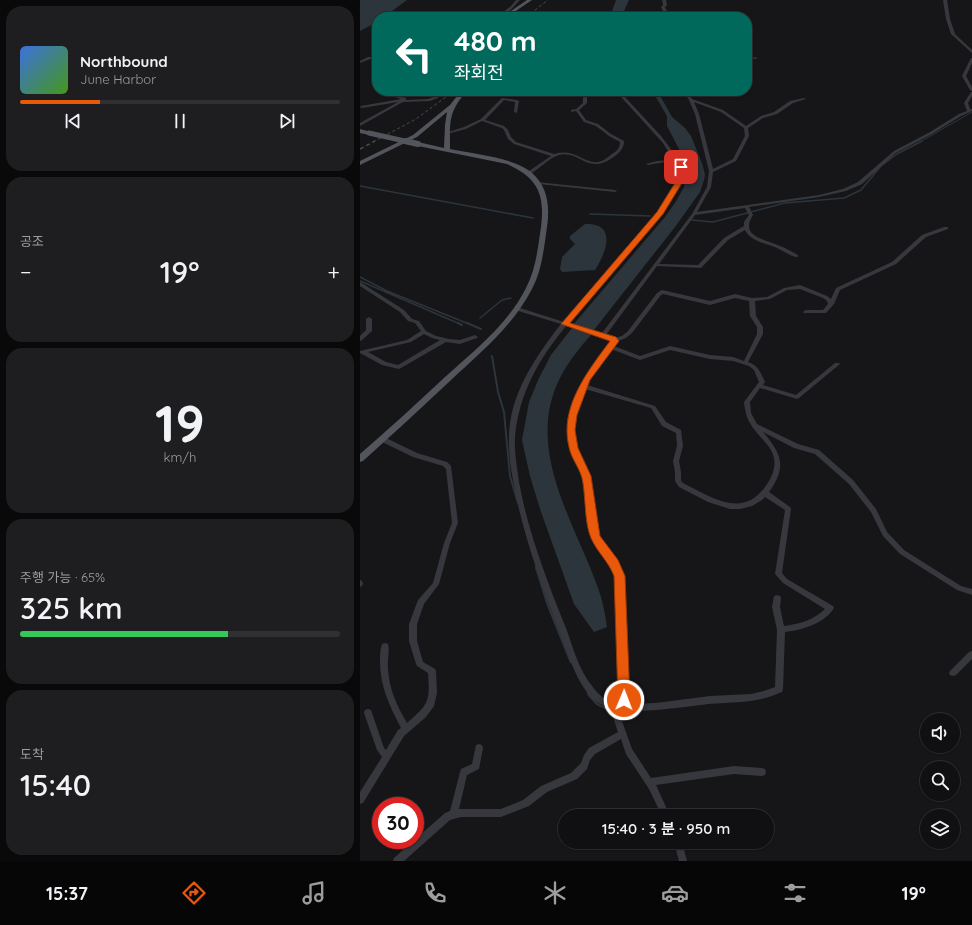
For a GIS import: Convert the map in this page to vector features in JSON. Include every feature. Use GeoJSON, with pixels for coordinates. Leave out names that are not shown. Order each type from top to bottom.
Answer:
{"type":"FeatureCollection","features":[{"type":"Feature","properties":{"kind":"main road"},"geometry":{"type":"LineString","coordinates":[[512,12],[530,0]]}},
{"type":"Feature","properties":{"kind":"main road"},"geometry":{"type":"LineString","coordinates":[[360,163],[415,136],[450,107],[460,96]]}},
{"type":"Feature","properties":{"kind":"main road"},"geometry":{"type":"LineString","coordinates":[[447,150],[448,117],[450,107]]}},
{"type":"Feature","properties":{"kind":"main road"},"geometry":{"type":"LineString","coordinates":[[360,131],[509,163],[528,174],[538,183],[543,192],[546,214],[537,271],[517,309],[492,338],[360,459]]}},
{"type":"Feature","properties":{"kind":"street"},"geometry":{"type":"LineString","coordinates":[[507,12],[518,0]]}},
{"type":"Feature","properties":{"kind":"street"},"geometry":{"type":"LineString","coordinates":[[664,0],[665,5],[663,7],[666,12]]}},
{"type":"Feature","properties":{"kind":"street"},"geometry":{"type":"LineString","coordinates":[[945,0],[948,19],[953,34],[972,52]]}},
{"type":"Feature","properties":{"kind":"street"},"geometry":{"type":"LineString","coordinates":[[360,62],[372,58]]}},
{"type":"Feature","properties":{"kind":"street"},"geometry":{"type":"LineString","coordinates":[[752,58],[756,58]]}},
{"type":"Feature","properties":{"kind":"street"},"geometry":{"type":"LineString","coordinates":[[972,59],[964,76],[972,90]]}},
{"type":"Feature","properties":{"kind":"street"},"geometry":{"type":"LineString","coordinates":[[694,214],[830,194],[849,188],[866,178],[880,163],[895,152],[971,111],[966,103],[972,93]]}},
{"type":"Feature","properties":{"kind":"street"},"geometry":{"type":"LineString","coordinates":[[393,96],[419,102],[438,96]]}},
{"type":"Feature","properties":{"kind":"street"},"geometry":{"type":"LineString","coordinates":[[360,125],[405,96]]}},
{"type":"Feature","properties":{"kind":"street"},"geometry":{"type":"LineString","coordinates":[[572,111],[578,110],[585,103],[585,96]]}},
{"type":"Feature","properties":{"kind":"street"},"geometry":{"type":"LineString","coordinates":[[623,96],[628,99],[639,115],[671,151],[675,162],[681,167],[681,174],[679,183],[671,198],[653,222],[555,336],[530,374],[519,399],[510,437],[512,452],[521,502],[551,605],[577,669],[595,697],[617,707],[641,707],[744,698],[764,695],[779,689],[780,629],[777,598]]}},
{"type":"Feature","properties":{"kind":"street"},"geometry":{"type":"LineString","coordinates":[[603,335],[694,214],[709,187],[711,171],[697,114],[688,96]]}},
{"type":"Feature","properties":{"kind":"street"},"geometry":{"type":"LineString","coordinates":[[746,128],[756,120],[776,113],[787,103],[804,98]]}},
{"type":"Feature","properties":{"kind":"street"},"geometry":{"type":"LineString","coordinates":[[362,107],[401,99]]}},
{"type":"Feature","properties":{"kind":"street"},"geometry":{"type":"LineString","coordinates":[[447,133],[465,128],[482,120],[504,99],[518,101],[516,112]]}},
{"type":"Feature","properties":{"kind":"street"},"geometry":{"type":"LineString","coordinates":[[691,100],[722,111],[746,128],[747,136],[735,160],[711,171]]}},
{"type":"Feature","properties":{"kind":"street"},"geometry":{"type":"LineString","coordinates":[[482,120],[503,127],[509,138],[515,143],[555,156],[568,155],[586,162],[596,163],[609,160],[620,150],[622,141],[610,135],[597,125],[586,121],[578,110]]}},
{"type":"Feature","properties":{"kind":"street"},"geometry":{"type":"LineString","coordinates":[[528,174],[555,156]]}},
{"type":"Feature","properties":{"kind":"street"},"geometry":{"type":"LineString","coordinates":[[648,164],[675,162]]}},
{"type":"Feature","properties":{"kind":"street"},"geometry":{"type":"LineString","coordinates":[[538,183],[615,191]]}},
{"type":"Feature","properties":{"kind":"street"},"geometry":{"type":"LineString","coordinates":[[747,206],[751,215],[747,220],[746,227],[753,237],[796,256]]}},
{"type":"Feature","properties":{"kind":"street"},"geometry":{"type":"LineString","coordinates":[[657,265],[699,267],[726,240],[746,227]]}},
{"type":"Feature","properties":{"kind":"street"},"geometry":{"type":"LineString","coordinates":[[806,312],[824,312],[831,304],[838,289],[894,263],[924,236],[946,228]]}},
{"type":"Feature","properties":{"kind":"street"},"geometry":{"type":"LineString","coordinates":[[360,284],[402,311],[410,320],[417,322],[424,332],[445,340],[460,342],[475,337]]}},
{"type":"Feature","properties":{"kind":"street"},"geometry":{"type":"LineString","coordinates":[[617,707],[624,700],[620,576],[614,563],[596,537],[586,476],[576,456],[571,437],[573,415],[583,386],[614,340],[630,332],[660,293],[712,302],[734,296],[742,296],[752,300],[768,298],[786,290],[800,287],[825,297],[831,304]]}},
{"type":"Feature","properties":{"kind":"street"},"geometry":{"type":"LineString","coordinates":[[745,363],[760,334],[760,327],[753,316],[752,300]]}},
{"type":"Feature","properties":{"kind":"street"},"geometry":{"type":"LineString","coordinates":[[517,309],[603,335],[614,340]]}},
{"type":"Feature","properties":{"kind":"street"},"geometry":{"type":"LineString","coordinates":[[360,339],[369,331],[369,319]]}},
{"type":"Feature","properties":{"kind":"street"},"geometry":{"type":"LineString","coordinates":[[361,352],[409,341],[424,332]]}},
{"type":"Feature","properties":{"kind":"street"},"geometry":{"type":"LineString","coordinates":[[361,352],[384,364],[399,367],[445,340]]}},
{"type":"Feature","properties":{"kind":"street"},"geometry":{"type":"LineString","coordinates":[[583,386],[653,407],[664,424],[679,432],[680,446],[676,461],[678,481],[681,485],[730,508],[746,507],[752,504],[765,492],[777,472],[778,459],[775,451],[754,424],[748,412],[747,402],[762,382],[756,369],[745,363],[670,348],[640,358],[610,347]]}},
{"type":"Feature","properties":{"kind":"street"},"geometry":{"type":"LineString","coordinates":[[760,386],[796,397],[837,364]]}},
{"type":"Feature","properties":{"kind":"street"},"geometry":{"type":"LineString","coordinates":[[754,424],[796,446],[817,452],[851,482],[874,511],[885,534],[902,552],[959,588],[972,592]]}},
{"type":"Feature","properties":{"kind":"street"},"geometry":{"type":"LineString","coordinates":[[360,800],[401,733],[424,714],[432,702],[432,671],[424,668],[420,664],[412,634],[418,608],[421,602],[434,588],[438,579],[447,543],[455,523],[448,467],[415,455],[382,439]]}},
{"type":"Feature","properties":{"kind":"street"},"geometry":{"type":"LineString","coordinates":[[765,492],[788,510],[778,574],[785,581],[830,608],[824,615],[804,626],[780,629]]}},
{"type":"Feature","properties":{"kind":"street"},"geometry":{"type":"LineString","coordinates":[[386,646],[383,662],[384,682],[389,697],[406,729]]}},
{"type":"Feature","properties":{"kind":"street"},"geometry":{"type":"LineString","coordinates":[[953,673],[972,654]]}},
{"type":"Feature","properties":{"kind":"street"},"geometry":{"type":"LineString","coordinates":[[617,707],[623,734],[629,750],[650,782],[663,809]]}},
{"type":"Feature","properties":{"kind":"street"},"geometry":{"type":"LineString","coordinates":[[368,713],[381,750],[386,756]]}},
{"type":"Feature","properties":{"kind":"street"},"geometry":{"type":"LineString","coordinates":[[397,861],[448,816],[461,813],[501,813],[510,810],[526,802],[544,790],[574,776],[584,766],[592,751],[623,734]]}},
{"type":"Feature","properties":{"kind":"street"},"geometry":{"type":"LineString","coordinates":[[452,815],[464,772],[476,766],[479,748]]}},
{"type":"Feature","properties":{"kind":"street"},"geometry":{"type":"LineString","coordinates":[[650,782],[734,770],[762,772]]}},
{"type":"Feature","properties":{"kind":"street"},"geometry":{"type":"LineString","coordinates":[[679,849],[682,861]]}},
{"type":"Feature","properties":{"kind":"shaded area"},"geometry":{"type":"Polygon","coordinates":[[[360,0],[407,0],[391,12],[372,12],[372,25],[360,31],[360,0]]]}},
{"type":"Feature","properties":{"kind":"shaded area"},"geometry":{"type":"Polygon","coordinates":[[[616,0],[629,0],[624,12],[612,11],[616,0]]]}},
{"type":"Feature","properties":{"kind":"shaded area"},"geometry":{"type":"Polygon","coordinates":[[[655,96],[660,96],[672,117],[685,128],[691,136],[702,163],[705,175],[700,192],[675,227],[594,330],[573,325],[665,217],[684,187],[686,168],[679,149],[667,126],[667,116],[655,96]]]}},
{"type":"Feature","properties":{"kind":"shaded area"},"geometry":{"type":"Polygon","coordinates":[[[585,224],[595,225],[602,228],[606,234],[603,256],[595,270],[562,272],[560,269],[562,257],[575,244],[570,239],[570,236],[585,224]]]}},
{"type":"Feature","properties":{"kind":"shaded area"},"geometry":{"type":"Polygon","coordinates":[[[572,328],[592,334],[574,355],[560,378],[550,405],[548,432],[550,459],[557,485],[566,512],[603,603],[607,627],[594,632],[574,604],[540,509],[530,476],[522,440],[529,402],[539,378],[551,355],[572,328]]]}},
{"type":"Feature","properties":{"kind":"waterway"},"geometry":{"type":"LineString","coordinates":[[920,142],[972,112]]}},
{"type":"Feature","properties":{"kind":"waterway"},"geometry":{"type":"LineString","coordinates":[[692,220],[713,222],[785,203],[844,198],[861,190],[881,166],[897,154],[922,141]]}},
{"type":"Feature","properties":{"kind":"waterway"},"geometry":{"type":"LineString","coordinates":[[360,186],[533,218]]}},
{"type":"Feature","properties":{"kind":"waterway"},"geometry":{"type":"LineString","coordinates":[[590,214],[650,216]]}},
{"type":"Feature","properties":{"kind":"waterway"},"geometry":{"type":"LineString","coordinates":[[360,277],[387,291],[469,324]]}},
{"type":"Feature","properties":{"kind":"waterway"},"geometry":{"type":"LineString","coordinates":[[360,281],[460,324]]}},
{"type":"Feature","properties":{"kind":"waterway"},"geometry":{"type":"LineString","coordinates":[[480,318],[502,300],[511,298]]}},
{"type":"Feature","properties":{"kind":"waterway"},"geometry":{"type":"LineString","coordinates":[[467,323],[481,329]]}},
{"type":"Feature","properties":{"kind":"waterway"},"geometry":{"type":"LineString","coordinates":[[492,356],[498,392],[504,412],[510,476],[518,503]]}},
{"type":"Feature","properties":{"kind":"waterway"},"geometry":{"type":"LineString","coordinates":[[536,567],[548,605],[571,662]]}},
{"type":"Feature","properties":{"kind":"waterway"},"geometry":{"type":"LineString","coordinates":[[588,694],[597,704],[609,710]]}},
{"type":"Feature","properties":{"kind":"railway"},"geometry":{"type":"LineString","coordinates":[[532,12],[548,0]]}},
{"type":"Feature","properties":{"kind":"railway"},"geometry":{"type":"LineString","coordinates":[[373,142],[416,119],[447,96]]}},
{"type":"Feature","properties":{"kind":"railway"},"geometry":{"type":"LineString","coordinates":[[360,149],[375,141]]}},
{"type":"Feature","properties":{"kind":"route"},"geometry":{"type":"LineString","coordinates":[[624,700],[620,576],[614,563],[596,537],[588,482],[576,456],[570,430],[573,415],[586,379],[615,341],[614,339],[565,324],[660,213],[679,183],[681,167]]}}]}
